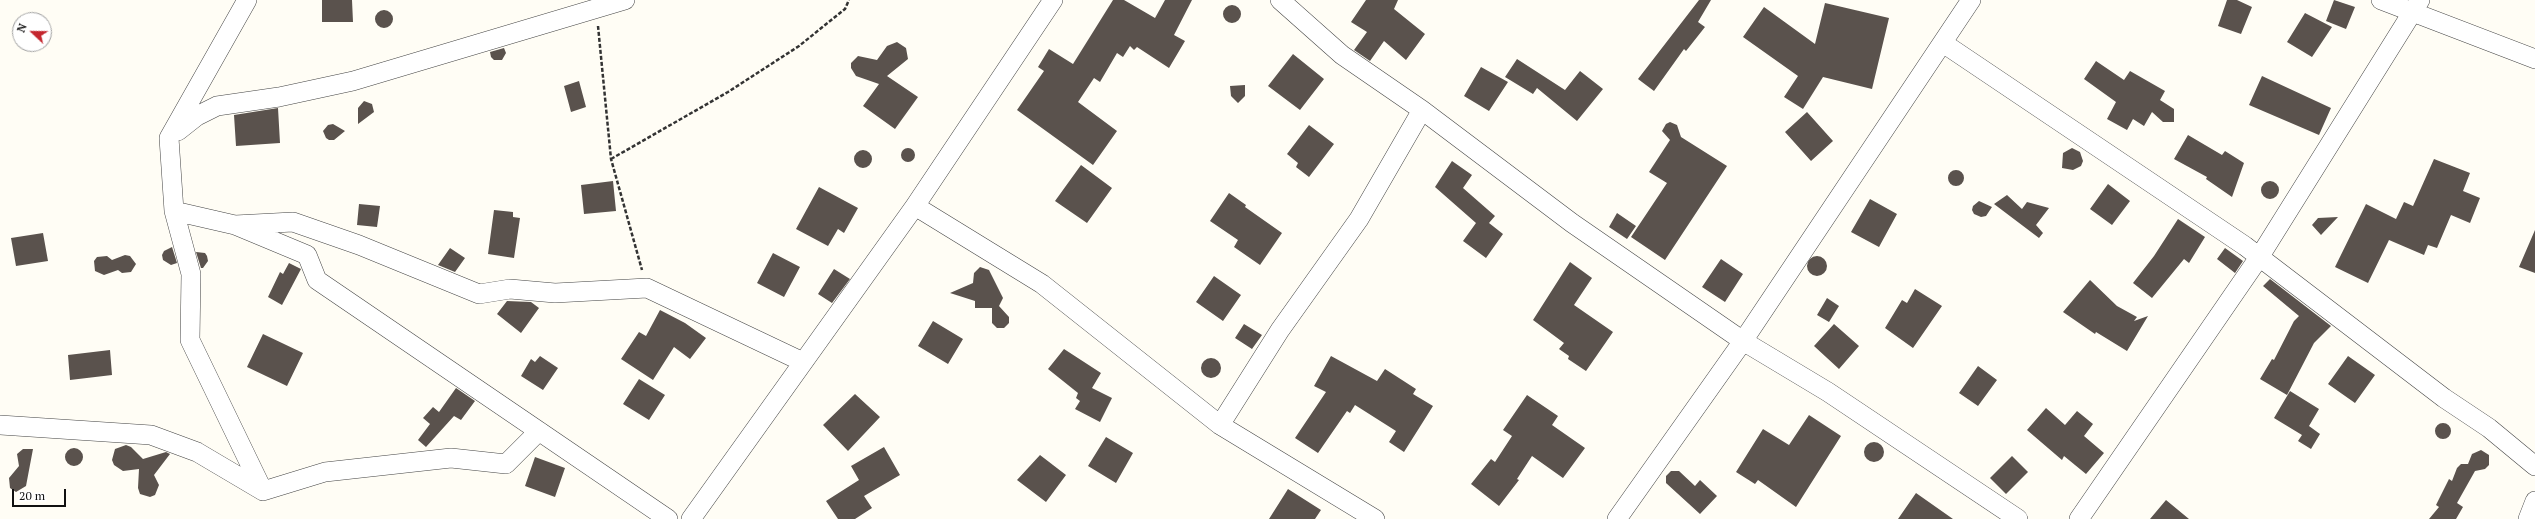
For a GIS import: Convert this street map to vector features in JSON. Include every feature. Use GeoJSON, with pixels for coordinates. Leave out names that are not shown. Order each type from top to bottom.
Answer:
{"type":"FeatureCollection","features":[{"type":"Feature","properties":{"kind":"street"},"geometry":{"type":"LineString","coordinates":[[248,0],[169,138],[174,211],[191,274],[190,340],[263,491]]}},
{"type":"Feature","properties":{"kind":"street"},"geometry":{"type":"LineString","coordinates":[[169,138],[197,116],[217,106],[279,97],[353,81],[625,0]]}},
{"type":"Feature","properties":{"kind":"street"},"geometry":{"type":"LineString","coordinates":[[691,519],[915,206],[1053,0]]}},
{"type":"Feature","properties":{"kind":"street"},"geometry":{"type":"LineString","coordinates":[[1280,0],[1342,55],[1422,110],[1572,223],[1743,341],[1828,392],[2018,519]]}},
{"type":"Feature","properties":{"kind":"street"},"geometry":{"type":"LineString","coordinates":[[1617,519],[1743,341],[1971,0]]}},
{"type":"Feature","properties":{"kind":"street"},"geometry":{"type":"LineString","coordinates":[[2381,0],[2416,5],[2535,59]]}},
{"type":"Feature","properties":{"kind":"street"},"geometry":{"type":"LineString","coordinates":[[2079,519],[2260,256],[2416,5]]}},
{"type":"Feature","properties":{"kind":"street"},"geometry":{"type":"LineString","coordinates":[[1943,43],[2260,256],[2444,398],[2489,428],[2535,466]]}},
{"type":"Feature","properties":{"kind":"street"},"geometry":{"type":"LineString","coordinates":[[1220,425],[1280,330],[1359,219],[1422,110]]}},
{"type":"Feature","properties":{"kind":"street"},"geometry":{"type":"LineString","coordinates":[[915,206],[1042,284],[1220,425],[1375,519]]}},
{"type":"Feature","properties":{"kind":"street"},"geometry":{"type":"LineString","coordinates":[[174,211],[236,226],[308,256],[317,280],[668,519]]}},
{"type":"Feature","properties":{"kind":"street"},"geometry":{"type":"LineString","coordinates":[[236,226],[293,222],[359,245],[479,294],[510,288],[556,293],[646,288],[803,362]]}},
{"type":"Feature","properties":{"kind":"street"},"geometry":{"type":"LineString","coordinates":[[0,425],[151,435],[197,452],[263,491],[325,472],[451,458],[506,464],[539,431]]}},
{"type":"Feature","properties":{"kind":"street"},"geometry":{"type":"LineString","coordinates":[[2528,519],[2535,501]]}},
{"type":"Feature","properties":{"kind":"path"},"geometry":{"type":"LineString","coordinates":[[611,159],[728,92],[799,46],[845,9],[849,0]]}},
{"type":"Feature","properties":{"kind":"path"},"geometry":{"type":"LineString","coordinates":[[596,9],[611,159],[646,288]]}},
{"type":"Feature","properties":{"kind":"building"},"geometry":{"type":"Polygon","coordinates":[[[322,0],[352,0],[353,22],[322,22],[322,0]]]}},
{"type":"Feature","properties":{"kind":"building"},"geometry":{"type":"Polygon","coordinates":[[[1113,0],[1124,0],[1155,18],[1165,0],[1192,0],[1174,35],[1185,41],[1169,68],[1137,47],[1134,50],[1130,46],[1123,57],[1117,53],[1100,82],[1094,78],[1078,102],[1117,131],[1093,165],[1017,110],[1044,71],[1038,67],[1049,49],[1073,64],[1113,0]]]}},
{"type":"Feature","properties":{"kind":"building"},"geometry":{"type":"Polygon","coordinates":[[[1366,0],[1398,0],[1394,9],[1425,34],[1406,60],[1384,41],[1370,61],[1354,50],[1367,32],[1351,22],[1366,0]]]}},
{"type":"Feature","properties":{"kind":"building"},"geometry":{"type":"Polygon","coordinates":[[[1699,0],[1711,0],[1698,22],[1705,27],[1686,51],[1684,49],[1654,91],[1638,79],[1699,0]]]}},
{"type":"Feature","properties":{"kind":"building"},"geometry":{"type":"Polygon","coordinates":[[[2227,0],[2237,0],[2252,7],[2241,34],[2218,26],[2227,0]]]}},
{"type":"Feature","properties":{"kind":"building"},"geometry":{"type":"Polygon","coordinates":[[[2334,0],[2355,7],[2346,29],[2326,21],[2334,0]]]}},
{"type":"Feature","properties":{"kind":"building"},"geometry":{"type":"Polygon","coordinates":[[[1825,3],[1889,18],[1872,89],[1823,77],[1803,109],[1784,97],[1798,76],[1743,37],[1764,7],[1815,44],[1825,3]]]}},
{"type":"Feature","properties":{"kind":"building"},"geometry":{"type":"Polygon","coordinates":[[[1228,5],[1236,5],[1241,10],[1239,21],[1236,23],[1228,23],[1223,18],[1223,10],[1228,5]]]}},
{"type":"Feature","properties":{"kind":"building"},"geometry":{"type":"Polygon","coordinates":[[[384,10],[390,13],[393,19],[390,25],[384,28],[378,25],[375,19],[378,13],[384,10]]]}},
{"type":"Feature","properties":{"kind":"building"},"geometry":{"type":"Polygon","coordinates":[[[2305,13],[2332,27],[2312,57],[2287,42],[2305,13]]]}},
{"type":"Feature","properties":{"kind":"building"},"geometry":{"type":"Polygon","coordinates":[[[897,42],[906,48],[908,59],[887,76],[918,97],[895,129],[863,106],[879,84],[856,76],[851,68],[851,63],[858,56],[877,60],[887,46],[897,42]]]}},
{"type":"Feature","properties":{"kind":"building"},"geometry":{"type":"Polygon","coordinates":[[[504,48],[506,53],[502,60],[494,60],[491,57],[490,52],[504,48]]]}},
{"type":"Feature","properties":{"kind":"building"},"geometry":{"type":"Polygon","coordinates":[[[1293,54],[1324,79],[1300,110],[1268,86],[1293,54]]]}},
{"type":"Feature","properties":{"kind":"building"},"geometry":{"type":"Polygon","coordinates":[[[1517,59],[1565,90],[1580,71],[1603,89],[1577,121],[1537,88],[1533,94],[1505,77],[1517,59]]]}},
{"type":"Feature","properties":{"kind":"building"},"geometry":{"type":"Polygon","coordinates":[[[2096,61],[2124,80],[2130,71],[2165,91],[2160,100],[2174,109],[2174,122],[2163,122],[2152,112],[2144,126],[2133,119],[2127,130],[2107,119],[2116,102],[2084,79],[2096,61]]]}},
{"type":"Feature","properties":{"kind":"building"},"geometry":{"type":"Polygon","coordinates":[[[1481,67],[1508,82],[1489,111],[1464,96],[1481,67]]]}},
{"type":"Feature","properties":{"kind":"building"},"geometry":{"type":"Polygon","coordinates":[[[2262,76],[2331,108],[2319,135],[2249,105],[2262,76]]]}},
{"type":"Feature","properties":{"kind":"building"},"geometry":{"type":"Polygon","coordinates":[[[579,81],[586,107],[571,112],[564,86],[579,81]]]}},
{"type":"Feature","properties":{"kind":"building"},"geometry":{"type":"Polygon","coordinates":[[[1245,85],[1245,96],[1238,103],[1231,96],[1230,86],[1245,85]]]}},
{"type":"Feature","properties":{"kind":"building"},"geometry":{"type":"Polygon","coordinates":[[[364,101],[372,104],[374,112],[358,124],[358,108],[364,101]]]}},
{"type":"Feature","properties":{"kind":"building"},"geometry":{"type":"Polygon","coordinates":[[[278,108],[280,143],[236,146],[234,115],[278,108]]]}},
{"type":"Feature","properties":{"kind":"building"},"geometry":{"type":"Polygon","coordinates":[[[1807,112],[1833,141],[1811,161],[1785,132],[1807,112]]]}},
{"type":"Feature","properties":{"kind":"building"},"geometry":{"type":"Polygon","coordinates":[[[1670,122],[1677,125],[1681,137],[1727,166],[1665,260],[1631,237],[1667,183],[1649,172],[1670,140],[1662,131],[1666,124],[1670,122]]]}},
{"type":"Feature","properties":{"kind":"building"},"geometry":{"type":"Polygon","coordinates":[[[333,124],[345,131],[334,140],[329,140],[326,138],[323,131],[328,125],[333,124]]]}},
{"type":"Feature","properties":{"kind":"building"},"geometry":{"type":"Polygon","coordinates":[[[1309,125],[1334,144],[1309,177],[1296,167],[1298,163],[1287,154],[1309,125]]]}},
{"type":"Feature","properties":{"kind":"building"},"geometry":{"type":"Polygon","coordinates":[[[2188,135],[2222,155],[2225,151],[2244,163],[2232,197],[2206,179],[2207,177],[2174,159],[2188,135]]]}},
{"type":"Feature","properties":{"kind":"building"},"geometry":{"type":"Polygon","coordinates":[[[905,148],[911,148],[915,152],[915,158],[911,162],[905,162],[901,158],[901,152],[905,148]]]}},
{"type":"Feature","properties":{"kind":"building"},"geometry":{"type":"Polygon","coordinates":[[[2072,148],[2080,152],[2083,161],[2081,166],[2073,170],[2062,168],[2063,153],[2072,148]]]}},
{"type":"Feature","properties":{"kind":"building"},"geometry":{"type":"Polygon","coordinates":[[[863,150],[869,153],[872,159],[869,165],[863,168],[857,165],[854,159],[857,153],[863,150]]]}},
{"type":"Feature","properties":{"kind":"building"},"geometry":{"type":"Polygon","coordinates":[[[2434,159],[2470,173],[2463,191],[2480,198],[2470,223],[2451,215],[2437,248],[2428,245],[2424,255],[2389,240],[2368,283],[2335,267],[2366,204],[2396,219],[2404,202],[2413,206],[2434,159]]]}},
{"type":"Feature","properties":{"kind":"building"},"geometry":{"type":"Polygon","coordinates":[[[1452,161],[1472,175],[1463,188],[1495,216],[1489,223],[1503,234],[1486,258],[1463,241],[1476,223],[1435,187],[1452,161]]]}},
{"type":"Feature","properties":{"kind":"building"},"geometry":{"type":"Polygon","coordinates":[[[1081,165],[1112,188],[1087,223],[1055,201],[1081,165]]]}},
{"type":"Feature","properties":{"kind":"building"},"geometry":{"type":"Polygon","coordinates":[[[1956,170],[1963,175],[1964,178],[1959,185],[1956,186],[1949,181],[1948,178],[1953,171],[1956,170]]]}},
{"type":"Feature","properties":{"kind":"building"},"geometry":{"type":"Polygon","coordinates":[[[613,181],[616,211],[584,214],[581,185],[613,181]]]}},
{"type":"Feature","properties":{"kind":"building"},"geometry":{"type":"Polygon","coordinates":[[[2266,181],[2274,181],[2279,186],[2277,197],[2274,199],[2266,199],[2261,194],[2261,186],[2266,181]]]}},
{"type":"Feature","properties":{"kind":"building"},"geometry":{"type":"Polygon","coordinates":[[[2108,184],[2130,201],[2112,225],[2090,209],[2108,184]]]}},
{"type":"Feature","properties":{"kind":"building"},"geometry":{"type":"Polygon","coordinates":[[[819,187],[858,208],[844,233],[838,229],[828,246],[796,229],[819,187]]]}},
{"type":"Feature","properties":{"kind":"building"},"geometry":{"type":"Polygon","coordinates":[[[1229,193],[1246,205],[1245,207],[1282,233],[1260,265],[1234,247],[1238,240],[1210,221],[1229,193]]]}},
{"type":"Feature","properties":{"kind":"building"},"geometry":{"type":"Polygon","coordinates":[[[2007,195],[2022,209],[2027,202],[2049,208],[2036,225],[2043,233],[2039,238],[1994,204],[2007,195]]]}},
{"type":"Feature","properties":{"kind":"building"},"geometry":{"type":"Polygon","coordinates":[[[1870,199],[1897,214],[1879,247],[1851,232],[1870,199]]]}},
{"type":"Feature","properties":{"kind":"building"},"geometry":{"type":"Polygon","coordinates":[[[1979,201],[1992,207],[1986,216],[1981,217],[1974,214],[1972,210],[1973,206],[1979,201]]]}},
{"type":"Feature","properties":{"kind":"building"},"geometry":{"type":"Polygon","coordinates":[[[359,204],[380,206],[377,227],[357,225],[359,204]]]}},
{"type":"Feature","properties":{"kind":"building"},"geometry":{"type":"Polygon","coordinates":[[[494,210],[513,212],[513,217],[520,218],[514,258],[488,254],[494,210]]]}},
{"type":"Feature","properties":{"kind":"building"},"geometry":{"type":"Polygon","coordinates":[[[1617,213],[1636,226],[1627,239],[1609,227],[1617,213]]]}},
{"type":"Feature","properties":{"kind":"building"},"geometry":{"type":"Polygon","coordinates":[[[2338,217],[2321,235],[2312,225],[2318,218],[2338,217]]]}},
{"type":"Feature","properties":{"kind":"building"},"geometry":{"type":"Polygon","coordinates":[[[2178,219],[2205,237],[2189,263],[2184,259],[2152,298],[2133,283],[2154,256],[2178,219]]]}},
{"type":"Feature","properties":{"kind":"building"},"geometry":{"type":"Polygon","coordinates":[[[2535,230],[2535,273],[2519,267],[2535,230]]]}},
{"type":"Feature","properties":{"kind":"building"},"geometry":{"type":"Polygon","coordinates":[[[43,233],[48,261],[16,266],[11,238],[43,233]]]}},
{"type":"Feature","properties":{"kind":"building"},"geometry":{"type":"Polygon","coordinates":[[[172,247],[177,263],[171,265],[163,260],[162,255],[164,251],[172,247]]]}},
{"type":"Feature","properties":{"kind":"building"},"geometry":{"type":"Polygon","coordinates":[[[450,248],[465,258],[455,272],[438,265],[450,248]]]}},
{"type":"Feature","properties":{"kind":"building"},"geometry":{"type":"Polygon","coordinates":[[[2225,248],[2243,261],[2235,273],[2217,259],[2225,248]]]}},
{"type":"Feature","properties":{"kind":"building"},"geometry":{"type":"Polygon","coordinates":[[[196,252],[205,253],[207,256],[208,261],[203,268],[201,268],[196,252]]]}},
{"type":"Feature","properties":{"kind":"building"},"geometry":{"type":"Polygon","coordinates":[[[773,253],[800,267],[784,297],[757,283],[773,253]]]}},
{"type":"Feature","properties":{"kind":"building"},"geometry":{"type":"Polygon","coordinates":[[[125,255],[130,256],[136,264],[131,272],[122,273],[118,270],[104,275],[95,271],[94,261],[97,257],[107,256],[112,260],[125,255]]]}},
{"type":"Feature","properties":{"kind":"building"},"geometry":{"type":"Polygon","coordinates":[[[1817,256],[1824,259],[1827,266],[1824,273],[1817,276],[1810,273],[1807,266],[1810,259],[1817,256]]]}},
{"type":"Feature","properties":{"kind":"building"},"geometry":{"type":"Polygon","coordinates":[[[1721,259],[1743,274],[1725,302],[1702,287],[1721,259]]]}},
{"type":"Feature","properties":{"kind":"building"},"geometry":{"type":"Polygon","coordinates":[[[1570,262],[1592,278],[1574,305],[1613,332],[1586,371],[1568,359],[1569,356],[1559,349],[1564,343],[1533,320],[1570,262]]]}},
{"type":"Feature","properties":{"kind":"building"},"geometry":{"type":"Polygon","coordinates":[[[289,263],[301,269],[282,305],[268,297],[280,272],[283,274],[289,263]]]}},
{"type":"Feature","properties":{"kind":"building"},"geometry":{"type":"Polygon","coordinates":[[[980,267],[989,270],[1003,298],[999,306],[1009,317],[1009,323],[1004,328],[997,328],[992,323],[992,308],[975,308],[975,301],[950,293],[973,283],[974,273],[980,267]]]}},
{"type":"Feature","properties":{"kind":"building"},"geometry":{"type":"Polygon","coordinates":[[[834,269],[850,279],[832,303],[818,294],[834,269]]]}},
{"type":"Feature","properties":{"kind":"building"},"geometry":{"type":"Polygon","coordinates":[[[1214,276],[1241,295],[1223,321],[1196,302],[1214,276]]]}},
{"type":"Feature","properties":{"kind":"building"},"geometry":{"type":"Polygon","coordinates":[[[2270,279],[2331,326],[2314,343],[2287,395],[2260,379],[2272,359],[2274,360],[2294,321],[2299,316],[2263,286],[2270,279]]]}},
{"type":"Feature","properties":{"kind":"building"},"geometry":{"type":"Polygon","coordinates":[[[2090,280],[2117,306],[2137,317],[2134,321],[2148,316],[2127,351],[2096,332],[2095,334],[2063,312],[2090,280]]]}},
{"type":"Feature","properties":{"kind":"building"},"geometry":{"type":"Polygon","coordinates":[[[1915,289],[1942,306],[1913,348],[1885,328],[1902,300],[1907,303],[1915,289]]]}},
{"type":"Feature","properties":{"kind":"building"},"geometry":{"type":"Polygon","coordinates":[[[1827,298],[1839,306],[1829,322],[1817,315],[1827,298]]]}},
{"type":"Feature","properties":{"kind":"building"},"geometry":{"type":"Polygon","coordinates":[[[507,301],[531,302],[539,308],[521,333],[497,314],[507,301]]]}},
{"type":"Feature","properties":{"kind":"building"},"geometry":{"type":"Polygon","coordinates":[[[660,310],[685,323],[706,338],[690,359],[674,347],[653,380],[621,359],[639,332],[646,336],[660,310]]]}},
{"type":"Feature","properties":{"kind":"building"},"geometry":{"type":"Polygon","coordinates":[[[933,321],[963,339],[948,364],[918,346],[933,321]]]}},
{"type":"Feature","properties":{"kind":"building"},"geometry":{"type":"Polygon","coordinates":[[[1244,324],[1262,335],[1252,349],[1235,338],[1244,324]]]}},
{"type":"Feature","properties":{"kind":"building"},"geometry":{"type":"Polygon","coordinates":[[[1834,324],[1859,346],[1839,369],[1814,346],[1834,324]]]}},
{"type":"Feature","properties":{"kind":"building"},"geometry":{"type":"Polygon","coordinates":[[[263,334],[303,353],[287,386],[247,367],[263,334]]]}},
{"type":"Feature","properties":{"kind":"building"},"geometry":{"type":"Polygon","coordinates":[[[1064,349],[1101,373],[1092,388],[1112,398],[1100,422],[1075,409],[1080,401],[1076,398],[1078,393],[1048,369],[1064,349]]]}},
{"type":"Feature","properties":{"kind":"building"},"geometry":{"type":"Polygon","coordinates":[[[110,350],[112,375],[70,380],[68,355],[110,350]]]}},
{"type":"Feature","properties":{"kind":"building"},"geometry":{"type":"Polygon","coordinates":[[[540,356],[558,368],[543,390],[521,376],[531,359],[535,362],[540,356]]]}},
{"type":"Feature","properties":{"kind":"building"},"geometry":{"type":"Polygon","coordinates":[[[1331,356],[1377,381],[1385,369],[1416,389],[1413,394],[1433,406],[1404,452],[1389,442],[1396,431],[1355,405],[1350,413],[1347,411],[1318,453],[1295,438],[1326,392],[1314,386],[1331,356]]]}},
{"type":"Feature","properties":{"kind":"building"},"geometry":{"type":"Polygon","coordinates":[[[2348,356],[2375,375],[2355,403],[2328,384],[2348,356]]]}},
{"type":"Feature","properties":{"kind":"building"},"geometry":{"type":"Polygon","coordinates":[[[1211,358],[1218,361],[1221,368],[1218,375],[1211,378],[1204,375],[1201,368],[1204,361],[1211,358]]]}},
{"type":"Feature","properties":{"kind":"building"},"geometry":{"type":"Polygon","coordinates":[[[1978,366],[1997,380],[1978,406],[1959,393],[1978,366]]]}},
{"type":"Feature","properties":{"kind":"building"},"geometry":{"type":"Polygon","coordinates":[[[639,379],[665,395],[649,420],[623,404],[639,379]]]}},
{"type":"Feature","properties":{"kind":"building"},"geometry":{"type":"Polygon","coordinates":[[[456,388],[475,401],[461,420],[454,416],[426,447],[418,440],[430,424],[423,418],[433,407],[439,412],[456,388]]]}},
{"type":"Feature","properties":{"kind":"building"},"geometry":{"type":"Polygon","coordinates":[[[2290,391],[2319,409],[2309,426],[2320,434],[2311,449],[2298,441],[2302,435],[2274,418],[2290,391]]]}},
{"type":"Feature","properties":{"kind":"building"},"geometry":{"type":"Polygon","coordinates":[[[855,394],[880,417],[848,451],[823,425],[855,394]]]}},
{"type":"Feature","properties":{"kind":"building"},"geometry":{"type":"Polygon","coordinates":[[[1527,395],[1558,416],[1552,425],[1585,448],[1563,478],[1532,456],[1517,479],[1519,480],[1499,506],[1471,484],[1491,459],[1495,462],[1512,436],[1503,430],[1527,395]]]}},
{"type":"Feature","properties":{"kind":"building"},"geometry":{"type":"Polygon","coordinates":[[[2046,408],[2065,425],[2077,411],[2093,424],[2084,436],[2104,453],[2086,474],[2064,456],[2062,460],[2027,430],[2046,408]]]}},
{"type":"Feature","properties":{"kind":"building"},"geometry":{"type":"Polygon","coordinates":[[[1809,415],[1841,436],[1796,507],[1758,480],[1755,484],[1736,472],[1763,429],[1789,445],[1809,415]]]}},
{"type":"Feature","properties":{"kind":"building"},"geometry":{"type":"Polygon","coordinates":[[[2443,423],[2449,425],[2451,431],[2449,437],[2443,439],[2437,437],[2435,431],[2437,425],[2443,423]]]}},
{"type":"Feature","properties":{"kind":"building"},"geometry":{"type":"Polygon","coordinates":[[[1106,437],[1133,453],[1116,483],[1088,466],[1106,437]]]}},
{"type":"Feature","properties":{"kind":"building"},"geometry":{"type":"Polygon","coordinates":[[[1874,442],[1881,445],[1884,452],[1881,459],[1874,462],[1867,459],[1864,452],[1867,445],[1874,442]]]}},
{"type":"Feature","properties":{"kind":"building"},"geometry":{"type":"Polygon","coordinates":[[[126,445],[131,447],[143,459],[166,452],[170,454],[154,475],[159,485],[155,495],[150,497],[140,494],[138,488],[139,469],[123,471],[114,465],[112,460],[115,449],[126,445]]]}},
{"type":"Feature","properties":{"kind":"building"},"geometry":{"type":"Polygon","coordinates":[[[884,447],[900,475],[864,496],[872,508],[855,519],[838,519],[826,501],[859,480],[851,466],[884,447]]]}},
{"type":"Feature","properties":{"kind":"building"},"geometry":{"type":"Polygon","coordinates":[[[70,448],[78,448],[83,453],[81,464],[78,466],[70,466],[65,461],[65,453],[70,448]]]}},
{"type":"Feature","properties":{"kind":"building"},"geometry":{"type":"Polygon","coordinates":[[[23,449],[33,449],[26,486],[16,492],[10,488],[9,478],[19,466],[17,454],[23,449]]]}},
{"type":"Feature","properties":{"kind":"building"},"geometry":{"type":"Polygon","coordinates":[[[2481,450],[2489,455],[2489,465],[2485,469],[2475,471],[2457,503],[2463,507],[2456,519],[2429,519],[2439,507],[2436,505],[2449,479],[2452,481],[2457,468],[2461,464],[2468,464],[2472,454],[2481,450]]]}},
{"type":"Feature","properties":{"kind":"building"},"geometry":{"type":"Polygon","coordinates":[[[1040,455],[1066,475],[1046,502],[1017,480],[1040,455]]]}},
{"type":"Feature","properties":{"kind":"building"},"geometry":{"type":"Polygon","coordinates":[[[2012,456],[2028,472],[2006,494],[1990,478],[2012,456]]]}},
{"type":"Feature","properties":{"kind":"building"},"geometry":{"type":"Polygon","coordinates":[[[535,457],[565,468],[555,497],[525,486],[535,457]]]}},
{"type":"Feature","properties":{"kind":"building"},"geometry":{"type":"Polygon","coordinates":[[[1671,471],[1679,471],[1695,486],[1700,480],[1717,496],[1700,514],[1666,483],[1666,476],[1671,471]]]}},
{"type":"Feature","properties":{"kind":"building"},"geometry":{"type":"Polygon","coordinates":[[[1288,489],[1321,510],[1315,519],[1269,519],[1288,489]]]}},
{"type":"Feature","properties":{"kind":"building"},"geometry":{"type":"Polygon","coordinates":[[[1916,493],[1953,519],[1898,519],[1916,493]]]}},
{"type":"Feature","properties":{"kind":"building"},"geometry":{"type":"Polygon","coordinates":[[[2166,500],[2189,519],[2150,519],[2166,500]]]}}]}
